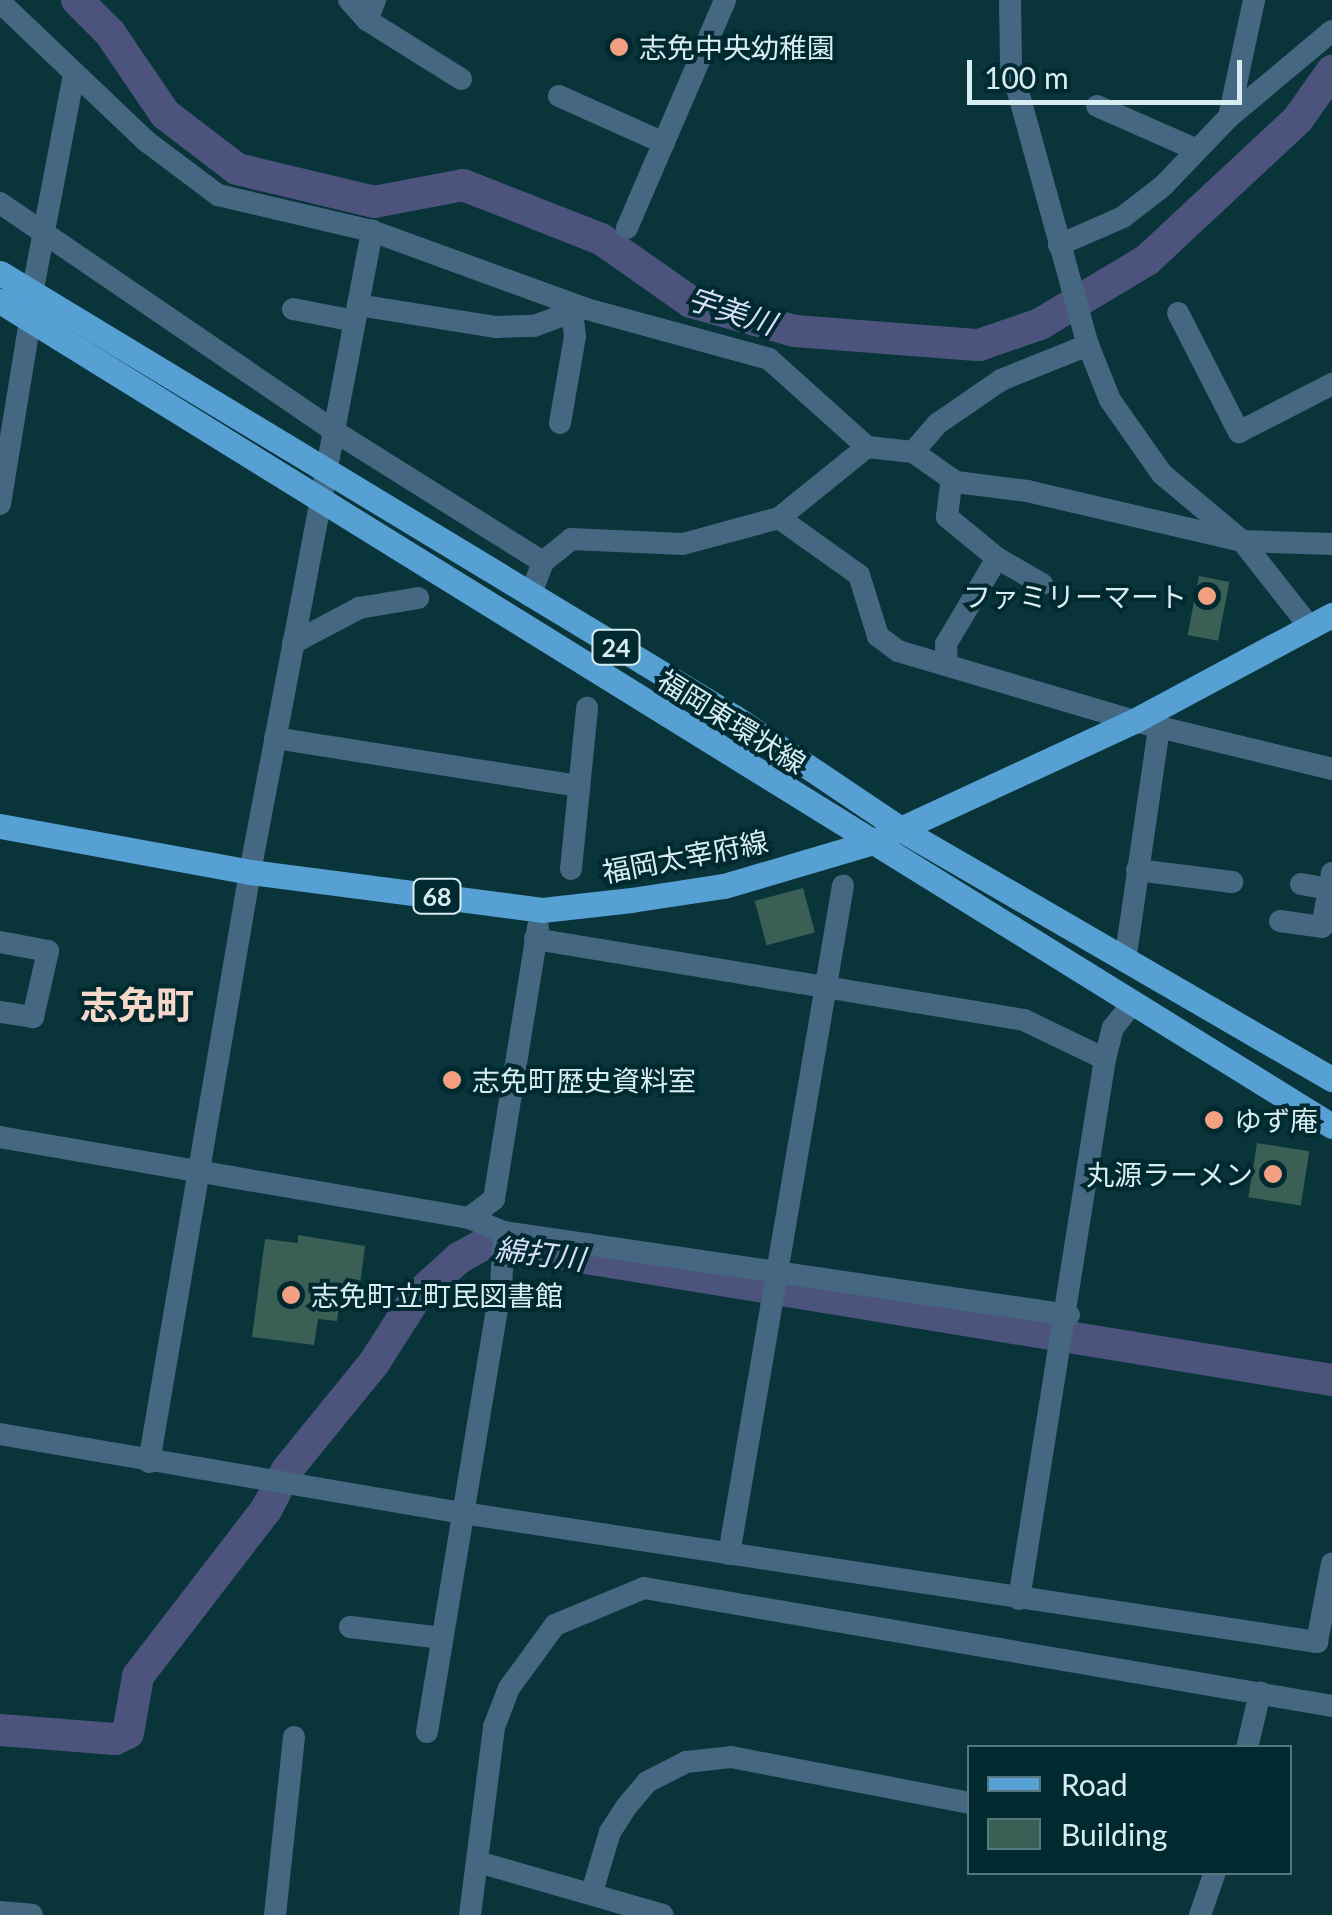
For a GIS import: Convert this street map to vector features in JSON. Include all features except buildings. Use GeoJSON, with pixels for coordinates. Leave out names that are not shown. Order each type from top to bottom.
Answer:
{"type":"FeatureCollection","features":[{"type":"Feature","properties":{"kind":"main road","name":"福岡東環状線"},"geometry":{"type":"LineString","coordinates":[[0,273],[734,717],[902,830],[1332,1078]]}},
{"type":"Feature","properties":{"kind":"main road","name":"福岡東環状線"},"geometry":{"type":"LineString","coordinates":[[0,301],[1130,1006],[1332,1126]]}},
{"type":"Feature","properties":{"kind":"main road","name":"福岡太宰府線"},"geometry":{"type":"LineString","coordinates":[[0,826],[250,872],[542,910],[724,886],[870,844],[1147,724],[1326,620]]}},
{"type":"Feature","properties":{"kind":"street"},"geometry":{"type":"LineString","coordinates":[[349,0],[371,10],[460,79]]}},
{"type":"Feature","properties":{"kind":"street"},"geometry":{"type":"LineString","coordinates":[[627,228],[725,0]]}},
{"type":"Feature","properties":{"kind":"street"},"geometry":{"type":"LineString","coordinates":[[1010,0],[1011,66],[1087,341],[1135,442],[1162,474],[1242,541],[1326,620]]}},
{"type":"Feature","properties":{"kind":"street"},"geometry":{"type":"LineString","coordinates":[[0,2],[190,180],[218,196],[372,231],[578,310],[769,358],[867,447],[914,452],[952,480],[1242,541],[1332,544]]}},
{"type":"Feature","properties":{"kind":"street"},"geometry":{"type":"LineString","coordinates":[[1229,117],[1249,2]]}},
{"type":"Feature","properties":{"kind":"street"},"geometry":{"type":"LineString","coordinates":[[1062,251],[1123,217],[1229,117],[1332,31]]}},
{"type":"Feature","properties":{"kind":"street"},"geometry":{"type":"LineString","coordinates":[[32,294],[74,74]]}},
{"type":"Feature","properties":{"kind":"street"},"geometry":{"type":"LineString","coordinates":[[559,96],[664,143]]}},
{"type":"Feature","properties":{"kind":"street"},"geometry":{"type":"LineString","coordinates":[[1096,106],[1197,150]]}},
{"type":"Feature","properties":{"kind":"street"},"geometry":{"type":"LineString","coordinates":[[0,202],[334,431],[543,562]]}},
{"type":"Feature","properties":{"kind":"street"},"geometry":{"type":"LineString","coordinates":[[149,1462],[250,872],[372,231]]}},
{"type":"Feature","properties":{"kind":"street"},"geometry":{"type":"LineString","coordinates":[[293,309],[496,327],[534,326],[578,310]]}},
{"type":"Feature","properties":{"kind":"street"},"geometry":{"type":"LineString","coordinates":[[560,423],[578,310]]}},
{"type":"Feature","properties":{"kind":"street"},"geometry":{"type":"LineString","coordinates":[[1178,312],[1240,432],[1332,384]]}},
{"type":"Feature","properties":{"kind":"street"},"geometry":{"type":"LineString","coordinates":[[0,504],[6,441],[30,321]]}},
{"type":"Feature","properties":{"kind":"street"},"geometry":{"type":"LineString","coordinates":[[914,452],[937,424],[1001,380],[1087,341]]}},
{"type":"Feature","properties":{"kind":"street"},"geometry":{"type":"LineString","coordinates":[[530,596],[543,562],[571,538],[683,544],[779,518],[867,447]]}},
{"type":"Feature","properties":{"kind":"street"},"geometry":{"type":"LineString","coordinates":[[952,480],[948,517],[997,558],[1042,584]]}},
{"type":"Feature","properties":{"kind":"street"},"geometry":{"type":"LineString","coordinates":[[779,518],[859,575],[878,636],[898,651],[1147,724],[1332,770]]}},
{"type":"Feature","properties":{"kind":"street"},"geometry":{"type":"LineString","coordinates":[[947,666],[946,644],[997,558]]}},
{"type":"Feature","properties":{"kind":"street"},"geometry":{"type":"LineString","coordinates":[[294,643],[359,608],[418,598]]}},
{"type":"Feature","properties":{"kind":"street"},"geometry":{"type":"LineString","coordinates":[[571,869],[587,708]]}},
{"type":"Feature","properties":{"kind":"street"},"geometry":{"type":"LineString","coordinates":[[1125,961],[1137,870],[1147,724]]}},
{"type":"Feature","properties":{"kind":"street"},"geometry":{"type":"LineString","coordinates":[[276,738],[579,786]]}},
{"type":"Feature","properties":{"kind":"street"},"geometry":{"type":"LineString","coordinates":[[1137,870],[1232,882]]}},
{"type":"Feature","properties":{"kind":"street"},"geometry":{"type":"LineString","coordinates":[[1280,921],[1322,927],[1331,881],[1301,884]]}},
{"type":"Feature","properties":{"kind":"street"},"geometry":{"type":"LineString","coordinates":[[729,1554],[823,982],[843,886]]}},
{"type":"Feature","properties":{"kind":"street"},"geometry":{"type":"LineString","coordinates":[[469,1218],[494,1199],[542,910]]}},
{"type":"Feature","properties":{"kind":"street"},"geometry":{"type":"LineString","coordinates":[[535,939],[823,982],[1024,1020],[1105,1059]]}},
{"type":"Feature","properties":{"kind":"street"},"geometry":{"type":"LineString","coordinates":[[0,942],[48,951],[33,1017],[0,1012]]}},
{"type":"Feature","properties":{"kind":"street"},"geometry":{"type":"LineString","coordinates":[[1020,1598],[1069,1315],[1105,1059],[1113,1028],[1130,1006]]}},
{"type":"Feature","properties":{"kind":"street"},"geometry":{"type":"LineString","coordinates":[[0,1137],[469,1218],[504,1232],[1069,1315]]}},
{"type":"Feature","properties":{"kind":"street"},"geometry":{"type":"LineString","coordinates":[[427,1732],[501,1286],[504,1232]]}},
{"type":"Feature","properties":{"kind":"street"},"geometry":{"type":"LineString","coordinates":[[0,1434],[462,1512],[1317,1642],[1332,1563]]}},
{"type":"Feature","properties":{"kind":"street"},"geometry":{"type":"LineString","coordinates":[[470,1915],[494,1727],[509,1688],[555,1625],[644,1588],[1332,1706]]}},
{"type":"Feature","properties":{"kind":"street"},"geometry":{"type":"LineString","coordinates":[[350,1627],[442,1638]]}},
{"type":"Feature","properties":{"kind":"street"},"geometry":{"type":"LineString","coordinates":[[1249,1745],[1260,1694]]}},
{"type":"Feature","properties":{"kind":"street"},"geometry":{"type":"LineString","coordinates":[[276,1915],[294,1737]]}},
{"type":"Feature","properties":{"kind":"street"},"geometry":{"type":"LineString","coordinates":[[592,1892],[610,1832],[626,1806],[647,1782],[686,1762],[731,1757],[967,1801]]}},
{"type":"Feature","properties":{"kind":"street"},"geometry":{"type":"LineString","coordinates":[[478,1862],[663,1915]]}},
{"type":"Feature","properties":{"kind":"street"},"geometry":{"type":"LineString","coordinates":[[1200,1915],[1214,1875]]}},
{"type":"Feature","properties":{"kind":"street"},"geometry":{"type":"LineString","coordinates":[[0,1912],[32,1915]]}},
{"type":"Feature","properties":{"kind":"waterway","name":"宇美川"},"geometry":{"type":"LineString","coordinates":[[77,0],[110,33],[165,114],[237,169],[374,202],[463,185],[601,239],[691,302],[795,331],[979,345],[1040,324],[1147,260],[1298,119],[1332,71]]}},
{"type":"Feature","properties":{"kind":"waterway","name":"綿打川"},"geometry":{"type":"LineString","coordinates":[[0,1730],[115,1739],[128,1733],[138,1676],[266,1510],[287,1470],[374,1363],[416,1297],[459,1258],[488,1242],[1332,1380]]}},
{"type":"Feature","properties":{"kind":"place","name":"志免中央幼稚園"},"geometry":{"type":"Point","coordinates":[619,47]}},
{"type":"Feature","properties":{"kind":"place","name":"ファミリーマート"},"geometry":{"type":"Point","coordinates":[1207,596]}},
{"type":"Feature","properties":{"kind":"place","name":"志免町歴史資料室"},"geometry":{"type":"Point","coordinates":[452,1080]}},
{"type":"Feature","properties":{"kind":"place","name":"ゆず庵"},"geometry":{"type":"Point","coordinates":[1214,1120]}},
{"type":"Feature","properties":{"kind":"place","name":"丸源ラーメン"},"geometry":{"type":"Point","coordinates":[1273,1174]}},
{"type":"Feature","properties":{"kind":"place","name":"志免町立町民図書館"},"geometry":{"type":"Point","coordinates":[291,1295]}},
{"type":"Feature","properties":{"kind":"district","name":"志免町"},"geometry":{"type":"Point","coordinates":[137,1005]}}]}
